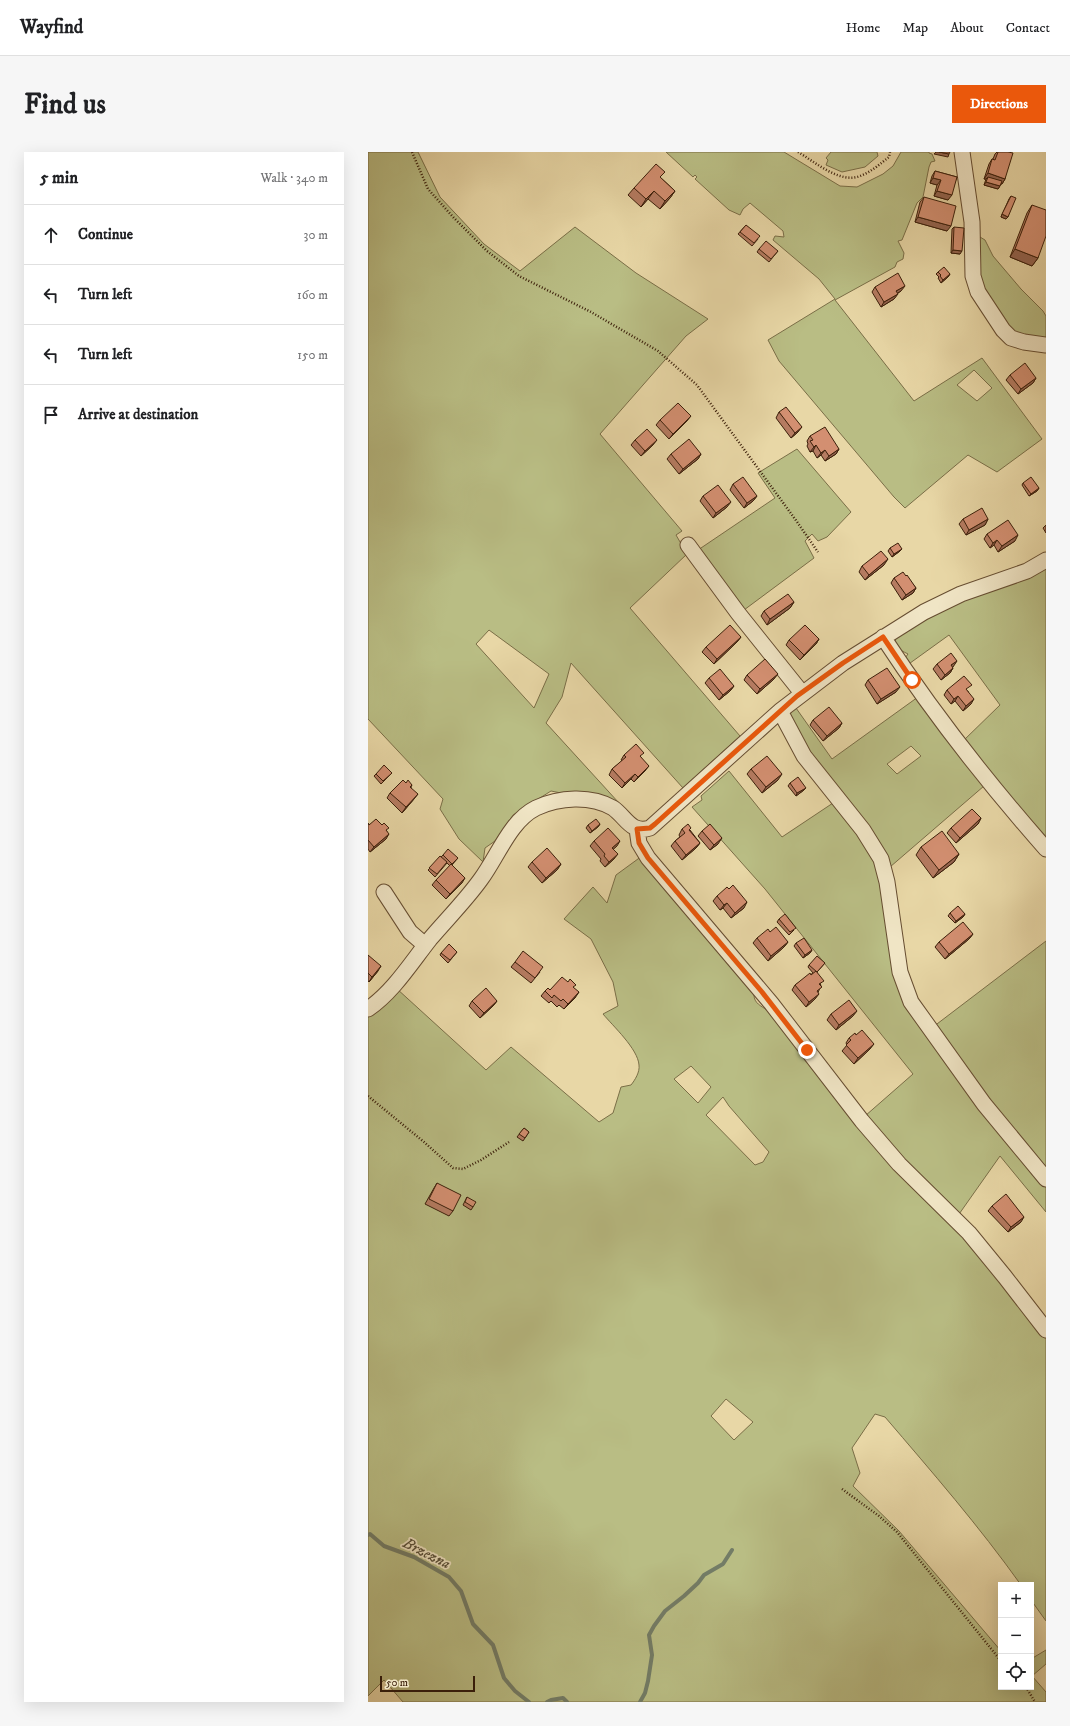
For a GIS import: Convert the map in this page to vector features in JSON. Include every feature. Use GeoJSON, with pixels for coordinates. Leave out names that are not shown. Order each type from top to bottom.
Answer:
{"type":"FeatureCollection","features":[{"type":"Feature","properties":{"kind":"street"},"geometry":{"type":"LineString","coordinates":[[962,152],[972,222],[973,276],[978,292],[1003,330],[1011,338],[1024,342],[1046,345]]}},
{"type":"Feature","properties":{"kind":"street"},"geometry":{"type":"LineString","coordinates":[[688,545],[738,613],[802,693]]}},
{"type":"Feature","properties":{"kind":"street"},"geometry":{"type":"LineString","coordinates":[[637,829],[650,828],[655,824],[780,711],[843,663],[924,612],[961,594],[1014,576],[1046,560]]}},
{"type":"Feature","properties":{"kind":"street"},"geometry":{"type":"LineString","coordinates":[[883,637],[916,687],[980,772],[1046,849]]}},
{"type":"Feature","properties":{"kind":"street"},"geometry":{"type":"LineString","coordinates":[[780,711],[804,756],[863,830],[881,859],[887,882],[900,972],[911,1002],[984,1104],[1046,1179]]}},
{"type":"Feature","properties":{"kind":"street"},"geometry":{"type":"LineString","coordinates":[[368,1009],[377,1003],[481,879],[516,824],[536,808],[554,802],[587,799],[600,802],[612,808],[637,829],[639,843],[648,858],[771,1003],[862,1121],[899,1164],[969,1233],[1046,1330]]}},
{"type":"Feature","properties":{"kind":"street"},"geometry":{"type":"LineString","coordinates":[[384,892],[410,932],[425,945]]}},
{"type":"Feature","properties":{"kind":"path"},"geometry":{"type":"LineString","coordinates":[[412,152],[428,189],[487,251],[519,276],[591,312],[658,351],[697,385],[818,552]]}},
{"type":"Feature","properties":{"kind":"path"},"geometry":{"type":"LineString","coordinates":[[798,152],[841,177],[858,177],[871,171],[889,157],[890,152]]}},
{"type":"Feature","properties":{"kind":"path"},"geometry":{"type":"LineString","coordinates":[[368,1096],[453,1168],[463,1169],[481,1160],[509,1142]]}},
{"type":"Feature","properties":{"kind":"path"},"geometry":{"type":"LineString","coordinates":[[842,1489],[879,1516],[897,1532],[998,1657]]}},
{"type":"Feature","properties":{"kind":"path"},"geometry":{"type":"LineString","coordinates":[[1028,1690],[1036,1702]]}},
{"type":"Feature","properties":{"kind":"green space"},"geometry":{"type":"Polygon","coordinates":[[[368,152],[418,152],[440,197],[484,244],[520,271],[575,227],[636,273],[708,319],[686,336],[600,434],[682,531],[676,535],[687,554],[630,608],[740,736],[683,788],[571,663],[562,697],[546,723],[619,803],[583,794],[571,795],[551,791],[513,815],[495,841],[485,848],[483,862],[459,839],[440,809],[443,799],[368,719],[368,152]],[[489,630],[476,644],[534,708],[549,674],[489,630]]]}},
{"type":"Feature","properties":{"kind":"green space"},"geometry":{"type":"Polygon","coordinates":[[[666,152],[784,152],[840,186],[857,187],[883,174],[893,166],[901,152],[929,152],[932,154],[935,161],[931,162],[929,167],[923,197],[917,203],[902,240],[898,241],[904,253],[903,259],[897,262],[895,267],[835,300],[914,401],[982,358],[1042,439],[997,472],[968,455],[905,508],[779,361],[768,340],[835,299],[819,279],[773,240],[775,236],[784,237],[783,231],[750,203],[743,209],[740,215],[729,210],[695,179],[697,177],[695,175],[693,177],[666,152]],[[974,370],[957,385],[977,401],[992,388],[974,370]]]}},
{"type":"Feature","properties":{"kind":"green space"},"geometry":{"type":"Polygon","coordinates":[[[831,152],[877,152],[878,156],[865,167],[842,172],[826,165],[828,160],[826,158],[831,152]]]}},
{"type":"Feature","properties":{"kind":"green space"},"geometry":{"type":"Polygon","coordinates":[[[975,234],[985,240],[993,256],[1021,289],[1043,311],[1046,316],[1046,340],[1014,335],[979,290],[975,234]]]}},
{"type":"Feature","properties":{"kind":"green space"},"geometry":{"type":"Polygon","coordinates":[[[797,449],[851,512],[827,537],[818,541],[812,534],[805,541],[814,558],[744,610],[698,550],[775,498],[758,473],[797,449]]]}},
{"type":"Feature","properties":{"kind":"green space"},"geometry":{"type":"Polygon","coordinates":[[[1046,567],[1046,840],[963,741],[1000,705],[949,635],[906,666],[902,662],[908,654],[897,647],[895,641],[898,634],[958,603],[1046,567]]]}},
{"type":"Feature","properties":{"kind":"green space"},"geometry":{"type":"Polygon","coordinates":[[[918,697],[984,786],[890,867],[815,761],[790,716],[791,712],[796,708],[832,759],[918,697]],[[911,746],[887,764],[897,774],[921,756],[911,746]]]}},
{"type":"Feature","properties":{"kind":"green space"},"geometry":{"type":"Polygon","coordinates":[[[729,771],[782,837],[836,801],[877,858],[899,984],[1046,1185],[1046,1212],[1000,1156],[957,1217],[865,1116],[913,1074],[765,889],[692,807],[702,800],[701,796],[729,771]]]}},
{"type":"Feature","properties":{"kind":"green space"},"geometry":{"type":"Polygon","coordinates":[[[642,856],[680,901],[754,995],[754,998],[760,1006],[767,1010],[964,1235],[1046,1337],[1046,1621],[1034,1604],[1034,1582],[1019,1582],[972,1520],[885,1417],[875,1414],[852,1448],[860,1473],[853,1486],[899,1531],[998,1647],[998,1690],[1034,1690],[1034,1678],[1046,1692],[1046,1702],[403,1702],[384,1680],[368,1696],[368,1014],[396,988],[486,1070],[511,1047],[599,1122],[613,1113],[621,1087],[631,1085],[636,1078],[639,1068],[638,1059],[630,1045],[603,1014],[618,1006],[613,982],[591,939],[564,919],[593,887],[607,903],[616,875],[642,856]],[[691,1066],[674,1079],[698,1103],[711,1087],[691,1066]],[[723,1097],[706,1115],[755,1165],[763,1162],[769,1152],[723,1097]],[[726,1399],[711,1416],[734,1440],[753,1422],[726,1399]]]}},
{"type":"Feature","properties":{"kind":"green space"},"geometry":{"type":"Polygon","coordinates":[[[1046,941],[1046,1170],[985,1097],[933,1027],[1046,941]]]}},
{"type":"Feature","properties":{"kind":"green space"},"geometry":{"type":"Polygon","coordinates":[[[1046,1650],[1046,1664],[1034,1674],[1034,1657],[1046,1650]]]}},
{"type":"Feature","properties":{"kind":"building"},"geometry":{"type":"Polygon","coordinates":[[[939,152],[950,152],[949,154],[939,152]]]}},
{"type":"Feature","properties":{"kind":"building"},"geometry":{"type":"Polygon","coordinates":[[[998,152],[1013,153],[1005,179],[988,173],[992,159],[995,160],[998,152]]]}},
{"type":"Feature","properties":{"kind":"building"},"geometry":{"type":"Polygon","coordinates":[[[656,164],[665,172],[660,177],[675,191],[665,201],[654,191],[646,199],[634,188],[656,164]]]}},
{"type":"Feature","properties":{"kind":"building"},"geometry":{"type":"Polygon","coordinates":[[[935,171],[957,177],[952,195],[937,191],[941,180],[933,178],[935,171]]]}},
{"type":"Feature","properties":{"kind":"building"},"geometry":{"type":"Polygon","coordinates":[[[988,177],[1002,181],[1000,186],[986,182],[988,177]]]}},
{"type":"Feature","properties":{"kind":"building"},"geometry":{"type":"Polygon","coordinates":[[[1011,196],[1016,198],[1008,217],[1002,214],[1011,196]]]}},
{"type":"Feature","properties":{"kind":"building"},"geometry":{"type":"Polygon","coordinates":[[[924,197],[956,206],[951,226],[918,217],[924,197]]]}},
{"type":"Feature","properties":{"kind":"building"},"geometry":{"type":"Polygon","coordinates":[[[1032,205],[1046,210],[1046,236],[1038,258],[1015,249],[1032,205]]]}},
{"type":"Feature","properties":{"kind":"building"},"geometry":{"type":"Polygon","coordinates":[[[746,225],[760,236],[754,243],[740,232],[746,225]]]}},
{"type":"Feature","properties":{"kind":"building"},"geometry":{"type":"Polygon","coordinates":[[[954,227],[964,228],[962,251],[953,250],[954,227]]]}},
{"type":"Feature","properties":{"kind":"building"},"geometry":{"type":"Polygon","coordinates":[[[766,241],[778,251],[771,259],[759,249],[766,241]]]}},
{"type":"Feature","properties":{"kind":"building"},"geometry":{"type":"Polygon","coordinates":[[[944,267],[950,274],[943,280],[938,272],[944,267]]]}},
{"type":"Feature","properties":{"kind":"building"},"geometry":{"type":"Polygon","coordinates":[[[898,273],[905,286],[896,291],[898,294],[884,302],[875,287],[898,273]]]}},
{"type":"Feature","properties":{"kind":"building"},"geometry":{"type":"Polygon","coordinates":[[[1025,363],[1036,378],[1021,389],[1010,375],[1025,363]]]}},
{"type":"Feature","properties":{"kind":"building"},"geometry":{"type":"Polygon","coordinates":[[[678,403],[691,416],[673,434],[660,420],[678,403]]]}},
{"type":"Feature","properties":{"kind":"building"},"geometry":{"type":"Polygon","coordinates":[[[786,407],[802,427],[795,433],[779,412],[786,407]]]}},
{"type":"Feature","properties":{"kind":"building"},"geometry":{"type":"Polygon","coordinates":[[[825,427],[839,449],[829,456],[825,450],[821,453],[816,445],[814,447],[810,441],[813,440],[810,436],[825,427]]]}},
{"type":"Feature","properties":{"kind":"building"},"geometry":{"type":"Polygon","coordinates":[[[647,429],[657,440],[645,451],[635,440],[647,429]]]}},
{"type":"Feature","properties":{"kind":"building"},"geometry":{"type":"Polygon","coordinates":[[[689,439],[701,454],[683,469],[671,454],[689,439]]]}},
{"type":"Feature","properties":{"kind":"building"},"geometry":{"type":"Polygon","coordinates":[[[743,477],[757,496],[747,503],[733,484],[743,477]]]}},
{"type":"Feature","properties":{"kind":"building"},"geometry":{"type":"Polygon","coordinates":[[[1031,477],[1039,488],[1031,494],[1023,483],[1031,477]]]}},
{"type":"Feature","properties":{"kind":"building"},"geometry":{"type":"Polygon","coordinates":[[[718,485],[731,502],[716,513],[703,496],[718,485]]]}},
{"type":"Feature","properties":{"kind":"building"},"geometry":{"type":"Polygon","coordinates":[[[982,508],[988,519],[969,530],[963,519],[982,508]]]}},
{"type":"Feature","properties":{"kind":"building"},"geometry":{"type":"Polygon","coordinates":[[[1008,520],[1018,535],[1002,546],[997,540],[993,543],[987,534],[1008,520]]]}},
{"type":"Feature","properties":{"kind":"building"},"geometry":{"type":"Polygon","coordinates":[[[898,543],[902,549],[894,554],[890,548],[898,543]]]}},
{"type":"Feature","properties":{"kind":"building"},"geometry":{"type":"Polygon","coordinates":[[[881,551],[888,559],[869,575],[862,566],[881,551]]]}},
{"type":"Feature","properties":{"kind":"building"},"geometry":{"type":"Polygon","coordinates":[[[903,572],[906,576],[907,575],[916,588],[906,595],[894,578],[903,572]]]}},
{"type":"Feature","properties":{"kind":"building"},"geometry":{"type":"Polygon","coordinates":[[[788,594],[794,602],[770,619],[764,611],[788,594]]]}},
{"type":"Feature","properties":{"kind":"building"},"geometry":{"type":"Polygon","coordinates":[[[730,625],[741,637],[717,659],[706,647],[730,625]]]}},
{"type":"Feature","properties":{"kind":"building"},"geometry":{"type":"Polygon","coordinates":[[[805,625],[819,639],[804,655],[789,640],[805,625]]]}},
{"type":"Feature","properties":{"kind":"building"},"geometry":{"type":"Polygon","coordinates":[[[951,653],[957,661],[951,665],[953,668],[945,675],[937,664],[951,653]]]}},
{"type":"Feature","properties":{"kind":"building"},"geometry":{"type":"Polygon","coordinates":[[[765,659],[778,674],[760,689],[747,675],[765,659]]]}},
{"type":"Feature","properties":{"kind":"building"},"geometry":{"type":"Polygon","coordinates":[[[887,668],[900,687],[881,699],[868,680],[887,668]]]}},
{"type":"Feature","properties":{"kind":"building"},"geometry":{"type":"Polygon","coordinates":[[[720,669],[734,686],[723,695],[709,678],[720,669]]]}},
{"type":"Feature","properties":{"kind":"building"},"geometry":{"type":"Polygon","coordinates":[[[964,676],[972,685],[966,689],[974,699],[966,706],[958,696],[954,699],[947,690],[964,676]]]}},
{"type":"Feature","properties":{"kind":"building"},"geometry":{"type":"Polygon","coordinates":[[[829,707],[842,723],[827,736],[813,720],[829,707]]]}},
{"type":"Feature","properties":{"kind":"building"},"geometry":{"type":"Polygon","coordinates":[[[636,744],[644,753],[640,756],[649,766],[638,777],[635,774],[625,783],[612,769],[626,757],[624,755],[636,744]]]}},
{"type":"Feature","properties":{"kind":"building"},"geometry":{"type":"Polygon","coordinates":[[[767,756],[782,774],[766,787],[751,769],[767,756]]]}},
{"type":"Feature","properties":{"kind":"building"},"geometry":{"type":"Polygon","coordinates":[[[384,765],[392,773],[383,781],[376,774],[384,765]]]}},
{"type":"Feature","properties":{"kind":"building"},"geometry":{"type":"Polygon","coordinates":[[[798,777],[806,788],[797,793],[790,783],[798,777]]]}},
{"type":"Feature","properties":{"kind":"building"},"geometry":{"type":"Polygon","coordinates":[[[403,780],[406,783],[408,780],[412,785],[410,787],[418,794],[406,807],[390,793],[403,780]]]}},
{"type":"Feature","properties":{"kind":"building"},"geometry":{"type":"Polygon","coordinates":[[[972,809],[981,818],[960,838],[951,828],[972,809]]]}},
{"type":"Feature","properties":{"kind":"building"},"geometry":{"type":"Polygon","coordinates":[[[376,819],[382,825],[384,823],[389,828],[386,830],[389,834],[374,847],[368,840],[368,823],[369,825],[376,819]]]}},
{"type":"Feature","properties":{"kind":"building"},"geometry":{"type":"Polygon","coordinates":[[[596,819],[600,824],[592,831],[588,825],[596,819]]]}},
{"type":"Feature","properties":{"kind":"building"},"geometry":{"type":"Polygon","coordinates":[[[688,824],[691,828],[689,830],[700,843],[686,855],[675,841],[685,833],[682,829],[688,824]]]}},
{"type":"Feature","properties":{"kind":"building"},"geometry":{"type":"Polygon","coordinates":[[[710,824],[722,838],[714,845],[702,831],[710,824]]]}},
{"type":"Feature","properties":{"kind":"building"},"geometry":{"type":"Polygon","coordinates":[[[608,828],[620,841],[612,848],[618,854],[609,862],[604,856],[605,854],[594,841],[608,828]]]}},
{"type":"Feature","properties":{"kind":"building"},"geometry":{"type":"Polygon","coordinates":[[[942,831],[959,854],[939,870],[921,847],[942,831]]]}},
{"type":"Feature","properties":{"kind":"building"},"geometry":{"type":"Polygon","coordinates":[[[547,848],[561,864],[546,878],[532,862],[547,848]]]}},
{"type":"Feature","properties":{"kind":"building"},"geometry":{"type":"Polygon","coordinates":[[[448,849],[458,858],[452,864],[443,855],[448,849]]]}},
{"type":"Feature","properties":{"kind":"building"},"geometry":{"type":"Polygon","coordinates":[[[440,856],[447,862],[437,874],[429,868],[440,856]]]}},
{"type":"Feature","properties":{"kind":"building"},"geometry":{"type":"Polygon","coordinates":[[[451,864],[465,878],[450,894],[436,880],[451,864]]]}},
{"type":"Feature","properties":{"kind":"building"},"geometry":{"type":"Polygon","coordinates":[[[733,885],[747,902],[735,913],[727,903],[724,905],[717,896],[727,887],[729,889],[733,885]]]}},
{"type":"Feature","properties":{"kind":"building"},"geometry":{"type":"Polygon","coordinates":[[[958,906],[965,914],[956,921],[950,913],[958,906]]]}},
{"type":"Feature","properties":{"kind":"building"},"geometry":{"type":"Polygon","coordinates":[[[785,914],[796,928],[790,932],[779,919],[785,914]]]}},
{"type":"Feature","properties":{"kind":"building"},"geometry":{"type":"Polygon","coordinates":[[[963,922],[973,934],[949,954],[939,942],[963,922]]]}},
{"type":"Feature","properties":{"kind":"building"},"geometry":{"type":"Polygon","coordinates":[[[776,927],[788,942],[771,956],[757,938],[768,929],[770,932],[776,927]]]}},
{"type":"Feature","properties":{"kind":"building"},"geometry":{"type":"Polygon","coordinates":[[[804,938],[812,950],[805,955],[796,943],[804,938]]]}},
{"type":"Feature","properties":{"kind":"building"},"geometry":{"type":"Polygon","coordinates":[[[449,944],[457,952],[450,960],[441,953],[449,944]]]}},
{"type":"Feature","properties":{"kind":"building"},"geometry":{"type":"Polygon","coordinates":[[[523,951],[543,967],[535,978],[515,962],[523,951]]]}},
{"type":"Feature","properties":{"kind":"building"},"geometry":{"type":"Polygon","coordinates":[[[368,955],[381,966],[372,977],[368,973],[368,955]]]}},
{"type":"Feature","properties":{"kind":"building"},"geometry":{"type":"Polygon","coordinates":[[[817,956],[825,963],[817,972],[809,965],[817,956]]]}},
{"type":"Feature","properties":{"kind":"building"},"geometry":{"type":"Polygon","coordinates":[[[816,971],[824,981],[819,984],[822,987],[817,991],[819,994],[809,1002],[795,985],[810,973],[811,975],[816,971]]]}},
{"type":"Feature","properties":{"kind":"building"},"geometry":{"type":"Polygon","coordinates":[[[562,977],[568,982],[570,979],[576,985],[573,987],[579,992],[568,1004],[563,999],[561,1001],[554,995],[552,998],[545,991],[548,988],[550,990],[562,977]]]}},
{"type":"Feature","properties":{"kind":"building"},"geometry":{"type":"Polygon","coordinates":[[[486,988],[497,1001],[484,1013],[472,1001],[486,988]]]}},
{"type":"Feature","properties":{"kind":"building"},"geometry":{"type":"Polygon","coordinates":[[[849,1000],[857,1011],[839,1025],[831,1014],[849,1000]]]}},
{"type":"Feature","properties":{"kind":"building"},"geometry":{"type":"Polygon","coordinates":[[[862,1030],[874,1044],[858,1058],[846,1045],[851,1040],[849,1038],[862,1030]]]}},
{"type":"Feature","properties":{"kind":"building"},"geometry":{"type":"Polygon","coordinates":[[[524,1128],[529,1132],[525,1138],[519,1134],[524,1128]]]}},
{"type":"Feature","properties":{"kind":"building"},"geometry":{"type":"Polygon","coordinates":[[[437,1183],[461,1195],[453,1211],[429,1199],[437,1183]]]}},
{"type":"Feature","properties":{"kind":"building"},"geometry":{"type":"Polygon","coordinates":[[[1006,1194],[1024,1217],[1011,1227],[992,1206],[1006,1194]]]}},
{"type":"Feature","properties":{"kind":"building"},"geometry":{"type":"Polygon","coordinates":[[[467,1197],[476,1202],[473,1207],[465,1202],[467,1197]]]}},
{"type":"Feature","properties":{"kind":"waterway","name":"Brzezna"},"geometry":{"type":"LineString","coordinates":[[368,1535],[370,1534],[384,1546],[414,1557],[449,1577],[461,1591],[473,1624],[493,1645],[504,1678],[515,1691],[529,1702]]}},
{"type":"Feature","properties":{"kind":"waterway"},"geometry":{"type":"LineString","coordinates":[[640,1702],[645,1693],[648,1681],[652,1655],[649,1635],[654,1626],[665,1611],[684,1596],[704,1575],[723,1564],[732,1550]]}},
{"type":"Feature","properties":{"kind":"waterway","name":"Brzezna"},"geometry":{"type":"LineString","coordinates":[[547,1702],[563,1698],[567,1702]]}},
{"type":"Feature","properties":{"kind":"route"},"geometry":{"type":"LineString","coordinates":[[807,1050],[762,992],[648,858],[639,843],[637,829],[643,830],[650,828],[797,696],[883,637],[912,680]]}}]}
